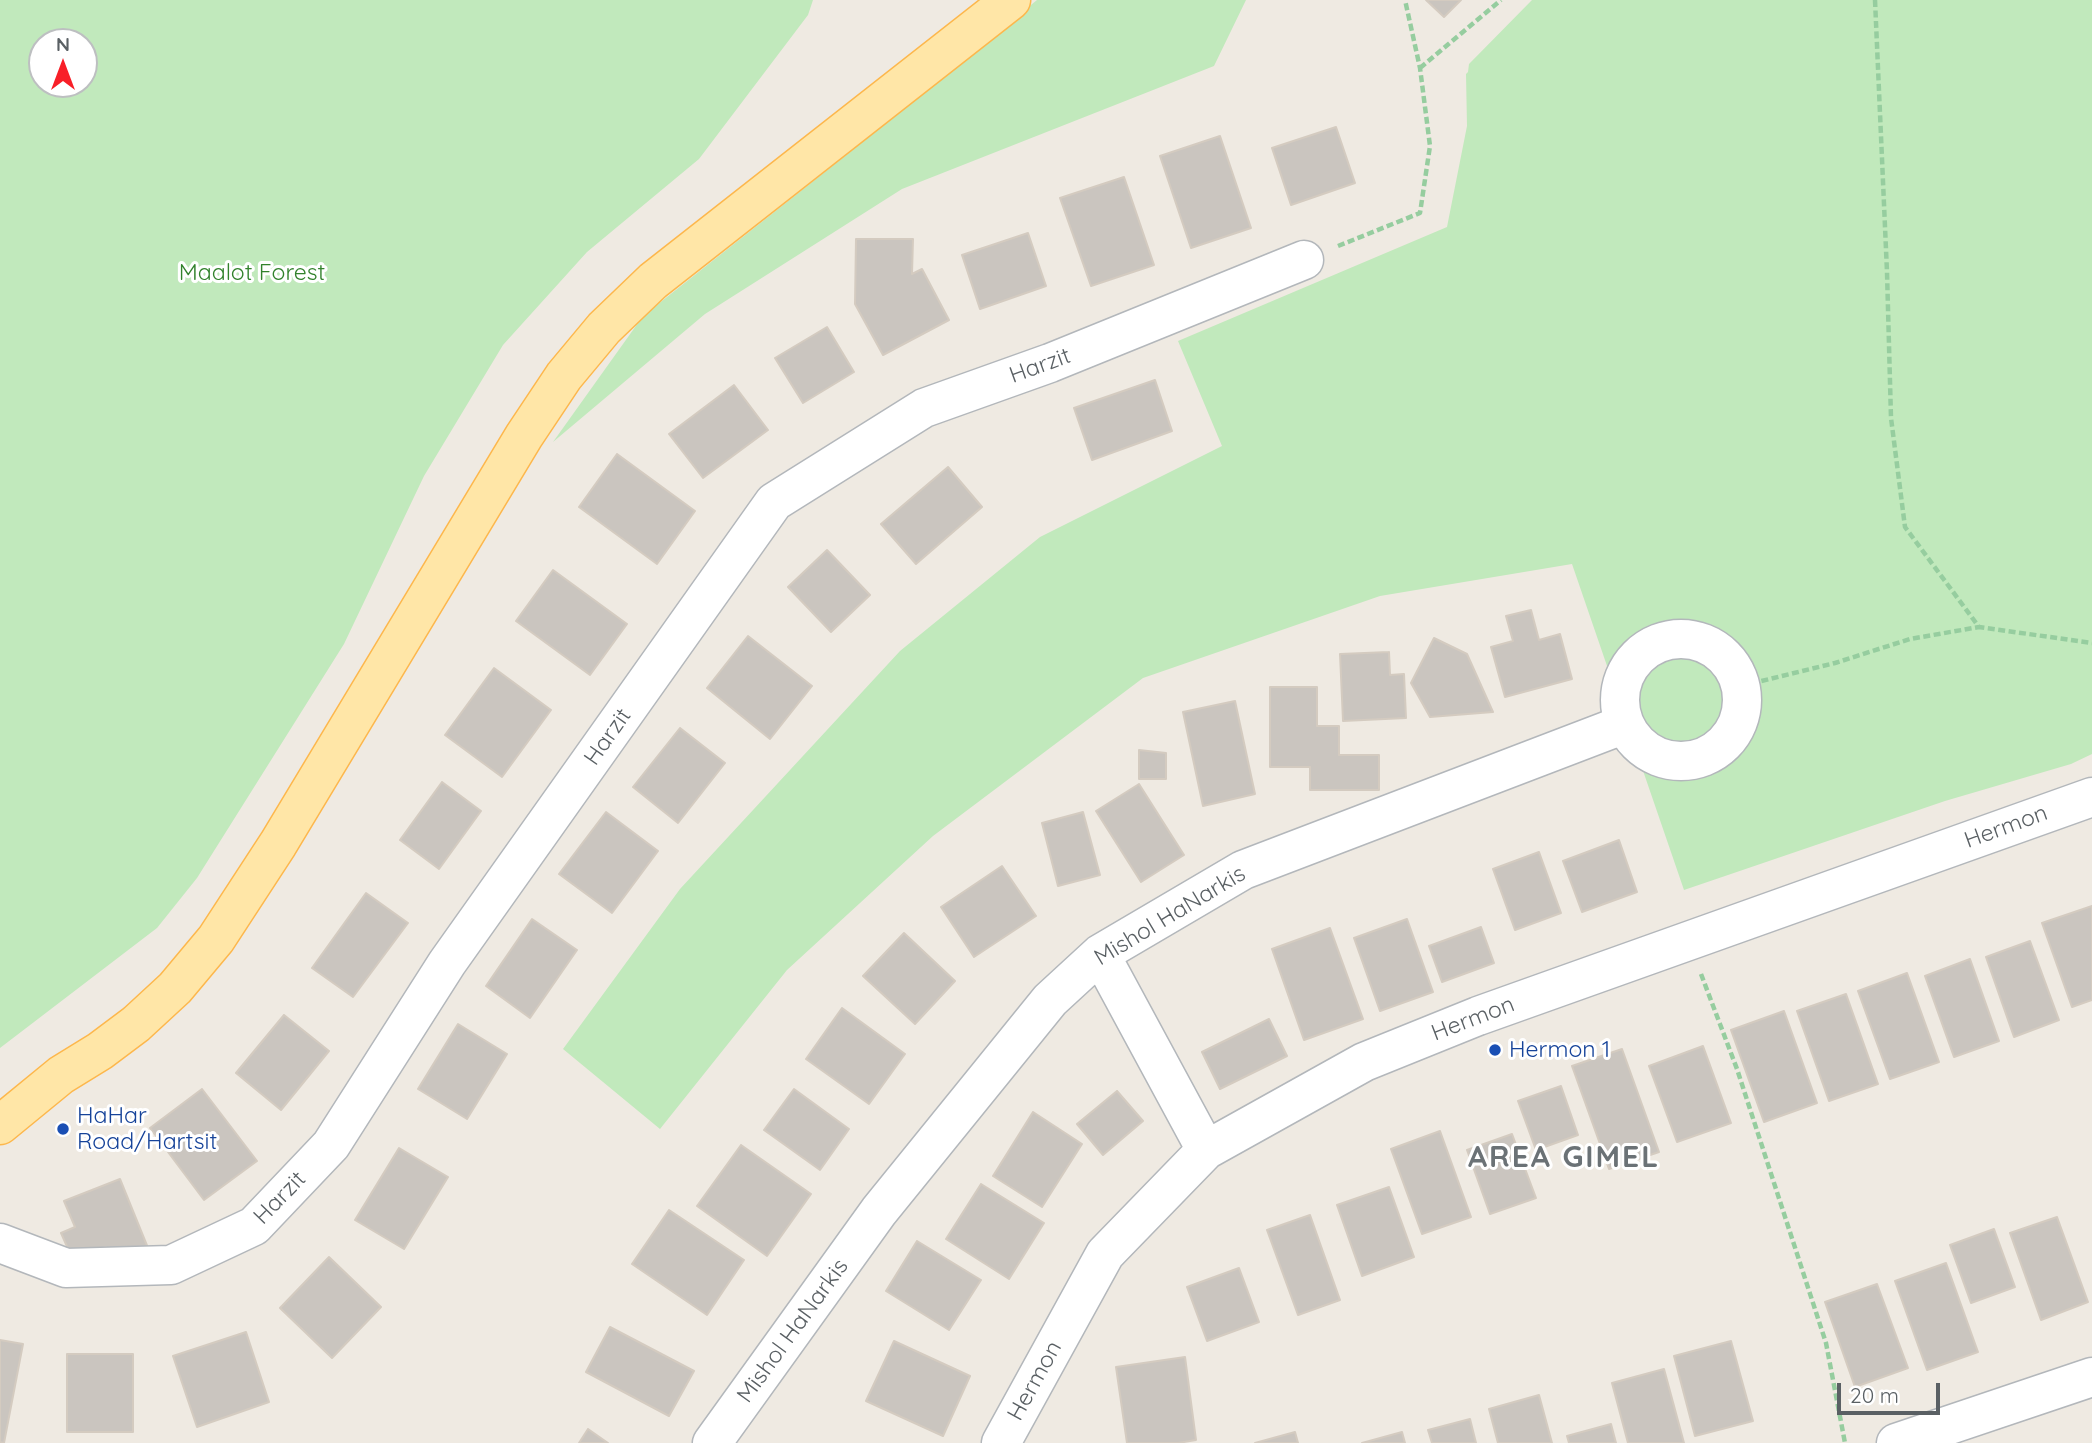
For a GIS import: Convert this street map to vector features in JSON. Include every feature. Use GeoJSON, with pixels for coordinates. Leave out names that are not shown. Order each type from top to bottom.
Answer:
{"type":"FeatureCollection","features":[{"type":"Feature","properties":{"kind":"main road"},"geometry":{"type":"LineString","coordinates":[[0,1125],[61,1075],[136,1024],[175,988],[216,939],[285,833],[524,436],[564,376],[604,328],[653,281],[1011,0]]}},
{"type":"Feature","properties":{"kind":"main road"},"geometry":{"type":"LineString","coordinates":[[0,1096],[61,1075]]}},
{"type":"Feature","properties":{"kind":"street","name":"Harzit"},"geometry":{"type":"LineString","coordinates":[[0,1243],[66,1268],[170,1265],[254,1226],[331,1145],[447,964],[775,502],[924,408],[1050,363],[1304,260]]}},
{"type":"Feature","properties":{"kind":"street"},"geometry":{"type":"LineString","coordinates":[[1683,638],[1703,642],[1721,653],[1734,668],[1741,686],[1742,706],[1737,725],[1726,742],[1710,754],[1691,760],[1671,760],[1652,753],[1636,741],[1625,724],[1620,705],[1622,684],[1630,666],[1645,651],[1662,641],[1683,638]]}},
{"type":"Feature","properties":{"kind":"street","name":"Mishol HaNarkis"},"geometry":{"type":"LineString","coordinates":[[712,1443],[879,1211],[1050,1000],[1100,954],[1243,870],[1625,724]]}},
{"type":"Feature","properties":{"kind":"street","name":"Hermon"},"geometry":{"type":"LineString","coordinates":[[1001,1443],[1105,1254],[1206,1150],[1364,1062],[1478,1016],[2092,797]]}},
{"type":"Feature","properties":{"kind":"street"},"geometry":{"type":"LineString","coordinates":[[1100,954],[1206,1150]]}},
{"type":"Feature","properties":{"kind":"street"},"geometry":{"type":"LineString","coordinates":[[1896,1443],[2092,1377]]}},
{"type":"Feature","properties":{"kind":"path"},"geometry":{"type":"LineString","coordinates":[[1304,260],[1420,213],[1430,146],[1420,68],[1405,0]]}},
{"type":"Feature","properties":{"kind":"path"},"geometry":{"type":"LineString","coordinates":[[1420,68],[1502,0]]}},
{"type":"Feature","properties":{"kind":"path"},"geometry":{"type":"LineString","coordinates":[[1875,0],[1891,418],[1905,527],[1979,627]]}},
{"type":"Feature","properties":{"kind":"path"},"geometry":{"type":"LineString","coordinates":[[1741,686],[1835,663],[1910,639],[1979,627],[2092,643]]}},
{"type":"Feature","properties":{"kind":"path"},"geometry":{"type":"LineString","coordinates":[[1689,940],[1737,1069],[1826,1343],[1845,1443]]}},
{"type":"Feature","properties":{"kind":"green space","name":"Maalot Forest"},"geometry":{"type":"Polygon","coordinates":[[[0,0],[813,0],[808,15],[699,159],[587,252],[503,345],[424,476],[344,644],[197,878],[157,928],[0,1048],[0,0]]]}},
{"type":"Feature","properties":{"kind":"green space"},"geometry":{"type":"Polygon","coordinates":[[[1037,0],[1246,0],[1214,66],[902,189],[705,314],[553,442],[643,316],[1037,0]]]}},
{"type":"Feature","properties":{"kind":"green space"},"geometry":{"type":"Polygon","coordinates":[[[1532,0],[2092,0],[2092,754],[2071,764],[1945,801],[1684,890],[1572,564],[1380,596],[1143,678],[933,836],[787,970],[660,1129],[563,1049],[680,889],[900,651],[1040,537],[1222,446],[1178,341],[1447,227],[1467,126],[1466,74],[1469,64],[1532,0]]]}},
{"type":"Feature","properties":{"kind":"building"},"geometry":{"type":"Polygon","coordinates":[[[1426,0],[1461,0],[1444,17],[1426,0]]]}},
{"type":"Feature","properties":{"kind":"building"},"geometry":{"type":"Polygon","coordinates":[[[1336,127],[1355,183],[1291,205],[1272,148],[1336,127]]]}},
{"type":"Feature","properties":{"kind":"building"},"geometry":{"type":"Polygon","coordinates":[[[1220,136],[1251,228],[1191,248],[1160,156],[1220,136]]]}},
{"type":"Feature","properties":{"kind":"building"},"geometry":{"type":"Polygon","coordinates":[[[1124,177],[1154,265],[1091,286],[1060,198],[1124,177]]]}},
{"type":"Feature","properties":{"kind":"building"},"geometry":{"type":"Polygon","coordinates":[[[1028,233],[1046,286],[980,309],[962,255],[1028,233]]]}},
{"type":"Feature","properties":{"kind":"building"},"geometry":{"type":"Polygon","coordinates":[[[856,239],[913,239],[912,274],[922,269],[949,320],[883,355],[855,304],[856,239]]]}},
{"type":"Feature","properties":{"kind":"building"},"geometry":{"type":"Polygon","coordinates":[[[827,327],[854,372],[803,403],[775,358],[827,327]]]}},
{"type":"Feature","properties":{"kind":"building"},"geometry":{"type":"Polygon","coordinates":[[[1155,380],[1172,431],[1092,460],[1074,408],[1155,380]]]}},
{"type":"Feature","properties":{"kind":"building"},"geometry":{"type":"Polygon","coordinates":[[[734,385],[768,430],[703,478],[669,434],[734,385]]]}},
{"type":"Feature","properties":{"kind":"building"},"geometry":{"type":"Polygon","coordinates":[[[617,454],[695,511],[657,564],[579,507],[617,454]]]}},
{"type":"Feature","properties":{"kind":"building"},"geometry":{"type":"Polygon","coordinates":[[[948,467],[982,507],[916,564],[881,524],[948,467]]]}},
{"type":"Feature","properties":{"kind":"building"},"geometry":{"type":"Polygon","coordinates":[[[827,550],[870,595],[831,632],[788,587],[827,550]]]}},
{"type":"Feature","properties":{"kind":"building"},"geometry":{"type":"Polygon","coordinates":[[[553,570],[627,624],[590,675],[516,621],[553,570]]]}},
{"type":"Feature","properties":{"kind":"building"},"geometry":{"type":"Polygon","coordinates":[[[1531,610],[1539,640],[1560,634],[1572,679],[1505,697],[1491,647],[1513,641],[1506,616],[1531,610]]]}},
{"type":"Feature","properties":{"kind":"building"},"geometry":{"type":"Polygon","coordinates":[[[748,636],[812,686],[770,739],[707,688],[748,636]]]}},
{"type":"Feature","properties":{"kind":"building"},"geometry":{"type":"Polygon","coordinates":[[[1434,638],[1467,654],[1493,712],[1430,717],[1411,683],[1434,638]]]}},
{"type":"Feature","properties":{"kind":"building"},"geometry":{"type":"Polygon","coordinates":[[[1389,652],[1390,675],[1404,674],[1406,718],[1343,721],[1340,654],[1389,652]]]}},
{"type":"Feature","properties":{"kind":"building"},"geometry":{"type":"Polygon","coordinates":[[[494,668],[551,710],[502,777],[445,735],[494,668]]]}},
{"type":"Feature","properties":{"kind":"building"},"geometry":{"type":"Polygon","coordinates":[[[1270,687],[1317,687],[1317,726],[1339,726],[1339,755],[1379,755],[1379,790],[1310,790],[1310,767],[1270,767],[1270,687]]]}},
{"type":"Feature","properties":{"kind":"building"},"geometry":{"type":"Polygon","coordinates":[[[1235,701],[1255,794],[1203,806],[1183,712],[1235,701]]]}},
{"type":"Feature","properties":{"kind":"building"},"geometry":{"type":"Polygon","coordinates":[[[680,728],[725,763],[678,823],[633,787],[680,728]]]}},
{"type":"Feature","properties":{"kind":"building"},"geometry":{"type":"Polygon","coordinates":[[[1139,750],[1166,753],[1166,779],[1139,779],[1139,750]]]}},
{"type":"Feature","properties":{"kind":"building"},"geometry":{"type":"Polygon","coordinates":[[[442,782],[481,811],[439,869],[400,840],[442,782]]]}},
{"type":"Feature","properties":{"kind":"building"},"geometry":{"type":"Polygon","coordinates":[[[1139,784],[1184,855],[1141,882],[1096,811],[1139,784]]]}},
{"type":"Feature","properties":{"kind":"building"},"geometry":{"type":"Polygon","coordinates":[[[606,812],[658,851],[612,913],[559,874],[606,812]]]}},
{"type":"Feature","properties":{"kind":"building"},"geometry":{"type":"Polygon","coordinates":[[[1083,812],[1100,875],[1058,886],[1042,823],[1083,812]]]}},
{"type":"Feature","properties":{"kind":"building"},"geometry":{"type":"Polygon","coordinates":[[[1619,840],[1637,892],[1582,912],[1563,861],[1619,840]]]}},
{"type":"Feature","properties":{"kind":"building"},"geometry":{"type":"Polygon","coordinates":[[[1539,852],[1561,913],[1515,930],[1493,869],[1539,852]]]}},
{"type":"Feature","properties":{"kind":"building"},"geometry":{"type":"Polygon","coordinates":[[[1002,866],[1036,916],[974,957],[941,907],[1002,866]]]}},
{"type":"Feature","properties":{"kind":"building"},"geometry":{"type":"Polygon","coordinates":[[[366,893],[408,923],[353,997],[312,968],[366,893]]]}},
{"type":"Feature","properties":{"kind":"building"},"geometry":{"type":"Polygon","coordinates":[[[2092,906],[2092,1000],[2072,1007],[2042,923],[2092,906]]]}},
{"type":"Feature","properties":{"kind":"building"},"geometry":{"type":"Polygon","coordinates":[[[532,919],[577,950],[530,1018],[486,986],[532,919]]]}},
{"type":"Feature","properties":{"kind":"building"},"geometry":{"type":"Polygon","coordinates":[[[1407,919],[1433,992],[1380,1011],[1354,938],[1407,919]]]}},
{"type":"Feature","properties":{"kind":"building"},"geometry":{"type":"Polygon","coordinates":[[[1481,927],[1494,963],[1442,982],[1429,946],[1481,927]]]}},
{"type":"Feature","properties":{"kind":"building"},"geometry":{"type":"Polygon","coordinates":[[[1330,928],[1363,1019],[1304,1040],[1272,949],[1330,928]]]}},
{"type":"Feature","properties":{"kind":"building"},"geometry":{"type":"Polygon","coordinates":[[[904,933],[955,981],[915,1024],[863,976],[904,933]]]}},
{"type":"Feature","properties":{"kind":"building"},"geometry":{"type":"Polygon","coordinates":[[[2030,941],[2059,1020],[2014,1037],[1986,957],[2030,941]]]}},
{"type":"Feature","properties":{"kind":"building"},"geometry":{"type":"Polygon","coordinates":[[[1970,959],[1999,1041],[1954,1057],[1925,976],[1970,959]]]}},
{"type":"Feature","properties":{"kind":"building"},"geometry":{"type":"Polygon","coordinates":[[[1907,973],[1939,1062],[1890,1079],[1858,991],[1907,973]]]}},
{"type":"Feature","properties":{"kind":"building"},"geometry":{"type":"Polygon","coordinates":[[[1846,994],[1878,1084],[1829,1101],[1797,1011],[1846,994]]]}},
{"type":"Feature","properties":{"kind":"building"},"geometry":{"type":"Polygon","coordinates":[[[842,1008],[905,1054],[869,1104],[806,1059],[842,1008]]]}},
{"type":"Feature","properties":{"kind":"building"},"geometry":{"type":"Polygon","coordinates":[[[1784,1011],[1817,1103],[1764,1122],[1731,1030],[1784,1011]]]}},
{"type":"Feature","properties":{"kind":"building"},"geometry":{"type":"Polygon","coordinates":[[[284,1015],[329,1051],[281,1110],[236,1073],[284,1015]]]}},
{"type":"Feature","properties":{"kind":"building"},"geometry":{"type":"Polygon","coordinates":[[[1269,1019],[1287,1056],[1220,1089],[1202,1052],[1269,1019]]]}},
{"type":"Feature","properties":{"kind":"building"},"geometry":{"type":"Polygon","coordinates":[[[458,1024],[507,1054],[467,1119],[418,1089],[458,1024]]]}},
{"type":"Feature","properties":{"kind":"building"},"geometry":{"type":"Polygon","coordinates":[[[1703,1046],[1731,1123],[1677,1142],[1649,1066],[1703,1046]]]}},
{"type":"Feature","properties":{"kind":"building"},"geometry":{"type":"Polygon","coordinates":[[[1622,1049],[1659,1152],[1609,1169],[1572,1066],[1622,1049]]]}},
{"type":"Feature","properties":{"kind":"building"},"geometry":{"type":"Polygon","coordinates":[[[1561,1086],[1578,1135],[1536,1150],[1518,1101],[1561,1086]]]}},
{"type":"Feature","properties":{"kind":"building"},"geometry":{"type":"Polygon","coordinates":[[[202,1089],[257,1161],[204,1200],[150,1128],[202,1089]]]}},
{"type":"Feature","properties":{"kind":"building"},"geometry":{"type":"Polygon","coordinates":[[[794,1089],[849,1129],[820,1170],[764,1130],[794,1089]]]}},
{"type":"Feature","properties":{"kind":"building"},"geometry":{"type":"Polygon","coordinates":[[[1117,1091],[1143,1121],[1103,1155],[1077,1124],[1117,1091]]]}},
{"type":"Feature","properties":{"kind":"building"},"geometry":{"type":"Polygon","coordinates":[[[1033,1112],[1082,1144],[1042,1207],[993,1176],[1033,1112]]]}},
{"type":"Feature","properties":{"kind":"building"},"geometry":{"type":"Polygon","coordinates":[[[1440,1131],[1471,1217],[1422,1234],[1391,1149],[1440,1131]]]}},
{"type":"Feature","properties":{"kind":"building"},"geometry":{"type":"Polygon","coordinates":[[[1512,1134],[1536,1198],[1490,1214],[1467,1150],[1512,1134]]]}},
{"type":"Feature","properties":{"kind":"building"},"geometry":{"type":"Polygon","coordinates":[[[741,1145],[811,1194],[767,1256],[697,1206],[741,1145]]]}},
{"type":"Feature","properties":{"kind":"building"},"geometry":{"type":"Polygon","coordinates":[[[399,1148],[448,1177],[404,1249],[355,1220],[399,1148]]]}},
{"type":"Feature","properties":{"kind":"building"},"geometry":{"type":"Polygon","coordinates":[[[120,1179],[148,1248],[112,1263],[106,1247],[73,1260],[61,1233],[75,1227],[64,1201],[120,1179]]]}},
{"type":"Feature","properties":{"kind":"building"},"geometry":{"type":"Polygon","coordinates":[[[981,1184],[1044,1223],[1009,1279],[946,1239],[981,1184]]]}},
{"type":"Feature","properties":{"kind":"building"},"geometry":{"type":"Polygon","coordinates":[[[1389,1187],[1414,1257],[1362,1276],[1337,1205],[1389,1187]]]}},
{"type":"Feature","properties":{"kind":"building"},"geometry":{"type":"Polygon","coordinates":[[[669,1210],[744,1260],[707,1315],[632,1264],[669,1210]]]}},
{"type":"Feature","properties":{"kind":"building"},"geometry":{"type":"Polygon","coordinates":[[[1310,1215],[1340,1300],[1298,1315],[1267,1230],[1310,1215]]]}},
{"type":"Feature","properties":{"kind":"building"},"geometry":{"type":"Polygon","coordinates":[[[2057,1217],[2088,1302],[2041,1320],[2010,1233],[2057,1217]]]}},
{"type":"Feature","properties":{"kind":"building"},"geometry":{"type":"Polygon","coordinates":[[[1994,1229],[2015,1287],[1971,1303],[1950,1245],[1994,1229]]]}},
{"type":"Feature","properties":{"kind":"building"},"geometry":{"type":"Polygon","coordinates":[[[917,1241],[981,1280],[949,1330],[886,1291],[917,1241]]]}},
{"type":"Feature","properties":{"kind":"building"},"geometry":{"type":"Polygon","coordinates":[[[329,1257],[381,1307],[332,1358],[280,1308],[329,1257]]]}},
{"type":"Feature","properties":{"kind":"building"},"geometry":{"type":"Polygon","coordinates":[[[1946,1263],[1978,1352],[1927,1370],[1895,1281],[1946,1263]]]}},
{"type":"Feature","properties":{"kind":"building"},"geometry":{"type":"Polygon","coordinates":[[[1239,1268],[1259,1322],[1207,1341],[1187,1287],[1239,1268]]]}},
{"type":"Feature","properties":{"kind":"building"},"geometry":{"type":"Polygon","coordinates":[[[1877,1284],[1908,1368],[1855,1387],[1825,1302],[1877,1284]]]}},
{"type":"Feature","properties":{"kind":"building"},"geometry":{"type":"Polygon","coordinates":[[[610,1327],[694,1371],[669,1416],[586,1372],[610,1327]]]}},
{"type":"Feature","properties":{"kind":"building"},"geometry":{"type":"Polygon","coordinates":[[[246,1332],[269,1402],[197,1427],[173,1356],[246,1332]]]}},
{"type":"Feature","properties":{"kind":"building"},"geometry":{"type":"Polygon","coordinates":[[[0,1340],[23,1344],[4,1443],[0,1442],[0,1340]]]}},
{"type":"Feature","properties":{"kind":"building"},"geometry":{"type":"Polygon","coordinates":[[[894,1341],[970,1376],[943,1436],[866,1401],[894,1341]]]}},
{"type":"Feature","properties":{"kind":"building"},"geometry":{"type":"Polygon","coordinates":[[[1731,1341],[1753,1421],[1695,1436],[1674,1356],[1731,1341]]]}},
{"type":"Feature","properties":{"kind":"building"},"geometry":{"type":"Polygon","coordinates":[[[67,1354],[133,1354],[133,1432],[67,1432],[67,1354]]]}},
{"type":"Feature","properties":{"kind":"building"},"geometry":{"type":"Polygon","coordinates":[[[1185,1357],[1196,1440],[1178,1443],[1127,1443],[1116,1367],[1185,1357]]]}},
{"type":"Feature","properties":{"kind":"building"},"geometry":{"type":"Polygon","coordinates":[[[1664,1369],[1684,1443],[1628,1443],[1612,1383],[1664,1369]]]}},
{"type":"Feature","properties":{"kind":"building"},"geometry":{"type":"Polygon","coordinates":[[[1539,1395],[1552,1443],[1498,1443],[1489,1409],[1539,1395]]]}},
{"type":"Feature","properties":{"kind":"building"},"geometry":{"type":"Polygon","coordinates":[[[1470,1419],[1476,1443],[1432,1443],[1428,1430],[1470,1419]]]}},
{"type":"Feature","properties":{"kind":"building"},"geometry":{"type":"Polygon","coordinates":[[[1611,1424],[1616,1443],[1569,1443],[1567,1436],[1611,1424]]]}},
{"type":"Feature","properties":{"kind":"building"},"geometry":{"type":"Polygon","coordinates":[[[588,1429],[608,1443],[579,1443],[588,1429]]]}},
{"type":"Feature","properties":{"kind":"building"},"geometry":{"type":"Polygon","coordinates":[[[1295,1432],[1298,1443],[1255,1443],[1295,1432]]]}},
{"type":"Feature","properties":{"kind":"building"},"geometry":{"type":"Polygon","coordinates":[[[1402,1432],[1405,1443],[1362,1443],[1402,1432]]]}},
{"type":"Feature","properties":{"kind":"place","name":"Hermon 1"},"geometry":{"type":"Point","coordinates":[1495,1050]}},
{"type":"Feature","properties":{"kind":"place","name":"HaHar Road/Hartsit"},"geometry":{"type":"Point","coordinates":[63,1129]}},
{"type":"Feature","properties":{"kind":"district","name":"AREA GIMEL"},"geometry":{"type":"Point","coordinates":[1564,1158]}}]}
